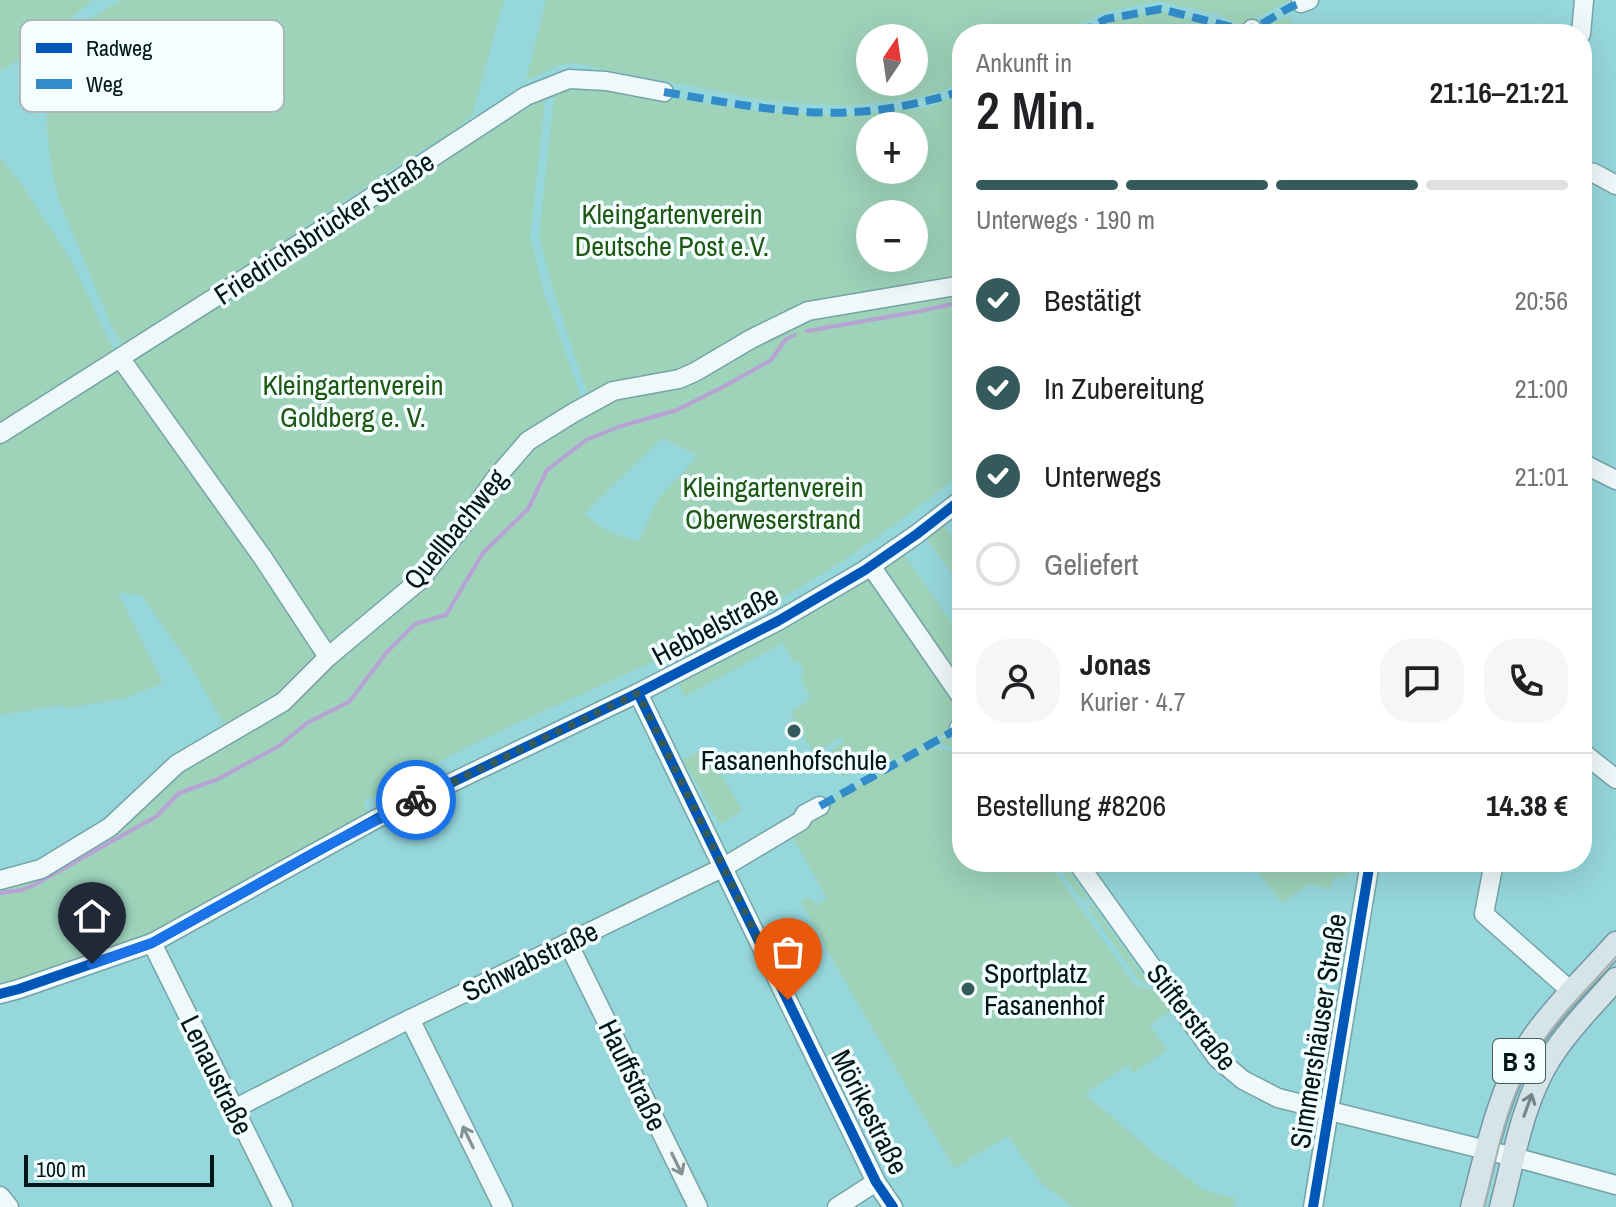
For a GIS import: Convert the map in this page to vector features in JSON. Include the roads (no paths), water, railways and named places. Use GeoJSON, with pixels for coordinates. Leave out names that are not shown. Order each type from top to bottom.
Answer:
{"type":"FeatureCollection","features":[{"type":"Feature","properties":{"kind":"main road","name":"B 3"},"geometry":{"type":"LineString","coordinates":[[1472,1207],[1509,1083],[1525,1050],[1548,1018],[1616,943]]}},
{"type":"Feature","properties":{"kind":"main road","name":"B 3"},"geometry":{"type":"LineString","coordinates":[[1501,1207],[1534,1089],[1566,1037],[1616,979]]}},
{"type":"Feature","properties":{"kind":"street"},"geometry":{"type":"LineString","coordinates":[[1582,24],[1584,0]]}},
{"type":"Feature","properties":{"kind":"street","name":"Friedrichsbrücker Straße"},"geometry":{"type":"LineString","coordinates":[[0,434],[526,96],[569,79],[606,81],[664,92]]}},
{"type":"Feature","properties":{"kind":"street"},"geometry":{"type":"LineString","coordinates":[[1592,173],[1616,185]]}},
{"type":"Feature","properties":{"kind":"street","name":"Quellbachweg"},"geometry":{"type":"LineString","coordinates":[[0,880],[41,869],[110,827],[177,764],[283,702],[328,657],[420,580],[495,479],[528,441],[613,391],[679,379],[808,311],[952,287]]}},
{"type":"Feature","properties":{"kind":"street"},"geometry":{"type":"LineString","coordinates":[[121,359],[263,558],[328,657]]}},
{"type":"Feature","properties":{"kind":"street"},"geometry":{"type":"LineString","coordinates":[[1592,468],[1616,480]]}},
{"type":"Feature","properties":{"kind":"street","name":"Hebbelstraße"},"geometry":{"type":"LineString","coordinates":[[0,994],[152,943],[376,819],[638,693],[778,621],[871,566],[952,507]]}},
{"type":"Feature","properties":{"kind":"street"},"geometry":{"type":"LineString","coordinates":[[871,566],[952,683]]}},
{"type":"Feature","properties":{"kind":"street","name":"Mörikestraße"},"geometry":{"type":"LineString","coordinates":[[638,693],[876,1182],[893,1207]]}},
{"type":"Feature","properties":{"kind":"street"},"geometry":{"type":"LineString","coordinates":[[1592,760],[1616,779]]}},
{"type":"Feature","properties":{"kind":"street","name":"Schwabstraße"},"geometry":{"type":"LineString","coordinates":[[234,1109],[410,1019],[724,867],[801,821],[805,814],[820,806]]}},
{"type":"Feature","properties":{"kind":"street","name":"Stifterstraße"},"geometry":{"type":"LineString","coordinates":[[1084,872],[1217,1058],[1243,1080],[1278,1098],[1616,1185]]}},
{"type":"Feature","properties":{"kind":"street","name":"Simmershäuser Straße"},"geometry":{"type":"LineString","coordinates":[[1313,1207],[1368,872]]}},
{"type":"Feature","properties":{"kind":"street"},"geometry":{"type":"LineString","coordinates":[[1492,872],[1484,914],[1572,992]]}},
{"type":"Feature","properties":{"kind":"street","name":"Lenaustraße"},"geometry":{"type":"LineString","coordinates":[[152,943],[283,1207]]}},
{"type":"Feature","properties":{"kind":"street","name":"Hauffstraße"},"geometry":{"type":"LineString","coordinates":[[568,943],[698,1207]]}},
{"type":"Feature","properties":{"kind":"street"},"geometry":{"type":"LineString","coordinates":[[410,1019],[503,1207]]}},
{"type":"Feature","properties":{"kind":"street","name":"Mörikestraße"},"geometry":{"type":"LineString","coordinates":[[837,1207],[876,1182]]}},
{"type":"Feature","properties":{"kind":"street"},"geometry":{"type":"LineString","coordinates":[[0,1196],[9,1207]]}},
{"type":"Feature","properties":{"kind":"waterway"},"geometry":{"type":"LineString","coordinates":[[807,331],[952,304]]}},
{"type":"Feature","properties":{"kind":"waterway"},"geometry":{"type":"LineString","coordinates":[[0,893],[34,885],[157,816],[179,793],[216,780],[279,746],[307,723],[349,702],[387,652],[415,624],[446,615],[483,553],[528,509],[547,470],[586,440],[677,410],[725,386],[771,360],[786,339],[795,335]]}},
{"type":"Feature","properties":{"kind":"tram line"},"geometry":{"type":"LineString","coordinates":[[1484,1207],[1503,1130],[1524,1074],[1552,1029],[1616,957]]}},
{"type":"Feature","properties":{"kind":"place","name":"Fasanenhofschule"},"geometry":{"type":"Point","coordinates":[794,731]}},
{"type":"Feature","properties":{"kind":"place","name":"Sportplatz Fasanenhof"},"geometry":{"type":"Point","coordinates":[968,989]}},
{"type":"Feature","properties":{"kind":"park label","name":"Kleingartenverein Deutsche Post e.V."},"geometry":{"type":"Point","coordinates":[672,230]}},
{"type":"Feature","properties":{"kind":"park label","name":"Kleingartenverein Goldberg e. V."},"geometry":{"type":"Point","coordinates":[353,401]}},
{"type":"Feature","properties":{"kind":"park label","name":"Kleingartenverein Oberweserstrand"},"geometry":{"type":"Point","coordinates":[773,503]}}]}
